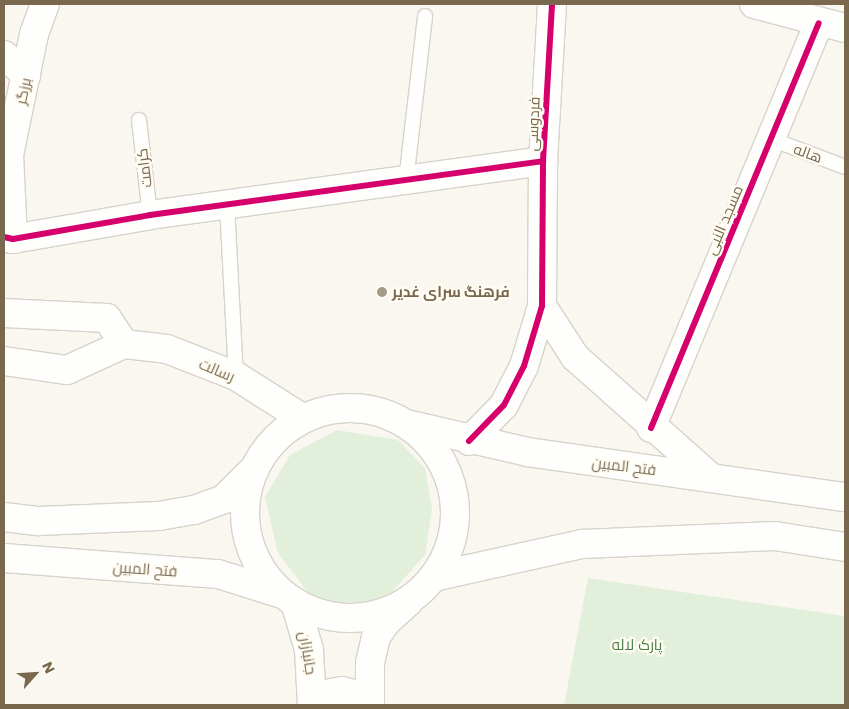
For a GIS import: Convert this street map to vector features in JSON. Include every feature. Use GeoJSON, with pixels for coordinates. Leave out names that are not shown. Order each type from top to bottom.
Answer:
{"type":"FeatureCollection","features":[{"type":"Feature","properties":{"kind":"street","name":"برزگر"},"geometry":{"type":"LineString","coordinates":[[8,238],[7,154],[34,34],[45,4]]}},
{"type":"Feature","properties":{"kind":"street","name":"فردوسی"},"geometry":{"type":"LineString","coordinates":[[469,441],[504,405],[524,366],[542,306],[543,161],[552,4]]}},
{"type":"Feature","properties":{"kind":"street"},"geometry":{"type":"LineString","coordinates":[[754,4],[832,25]]}},
{"type":"Feature","properties":{"kind":"street","name":"مسجد النبی"},"geometry":{"type":"LineString","coordinates":[[651,428],[771,139],[832,25]]}},
{"type":"Feature","properties":{"kind":"street"},"geometry":{"type":"LineString","coordinates":[[4,55],[26,75]]}},
{"type":"Feature","properties":{"kind":"street"},"geometry":{"type":"LineString","coordinates":[[8,238],[150,215],[543,161]]}},
{"type":"Feature","properties":{"kind":"street"},"geometry":{"type":"LineString","coordinates":[[542,306],[575,357],[651,428],[710,476]]}},
{"type":"Feature","properties":{"kind":"street"},"geometry":{"type":"LineString","coordinates":[[4,313],[107,318],[124,344],[67,370],[4,361]]}},
{"type":"Feature","properties":{"kind":"street","name":"رسالت"},"geometry":{"type":"LineString","coordinates":[[124,344],[167,349],[236,376],[302,418]]}},
{"type":"Feature","properties":{"kind":"street","name":"فتح المبین"},"geometry":{"type":"LineString","coordinates":[[302,418],[336,408],[372,410],[405,423],[469,441],[614,465],[710,476],[845,497]]}},
{"type":"Feature","properties":{"kind":"street"},"geometry":{"type":"LineString","coordinates":[[4,517],[39,521],[159,516],[194,510],[224,500],[253,470],[273,440],[302,418]]}},
{"type":"Feature","properties":{"kind":"street"},"geometry":{"type":"LineString","coordinates":[[368,705],[370,663],[376,637],[386,622],[433,577],[449,548],[455,515],[450,479],[432,448],[405,423]]}},
{"type":"Feature","properties":{"kind":"street"},"geometry":{"type":"LineString","coordinates":[[253,470],[244,505],[247,539],[261,569],[289,598]]}},
{"type":"Feature","properties":{"kind":"street"},"geometry":{"type":"LineString","coordinates":[[433,577],[582,544],[775,536],[845,547]]}},
{"type":"Feature","properties":{"kind":"street","name":"فتح المبین"},"geometry":{"type":"LineString","coordinates":[[4,558],[218,574],[248,581],[289,598],[312,612],[345,618],[378,615],[409,601]]}},
{"type":"Feature","properties":{"kind":"street","name":"جانبازان"},"geometry":{"type":"LineString","coordinates":[[289,598],[309,650],[312,703]]}},
{"type":"Feature","properties":{"kind":"street"},"geometry":{"type":"LineString","coordinates":[[312,703],[321,695],[342,691],[354,694],[368,705]]}},
{"type":"Feature","properties":{"kind":"lane"},"geometry":{"type":"LineString","coordinates":[[406,181],[425,16]]}},
{"type":"Feature","properties":{"kind":"lane","name":"کرامت"},"geometry":{"type":"LineString","coordinates":[[139,120],[150,215]]}},
{"type":"Feature","properties":{"kind":"lane","name":"هاله"},"geometry":{"type":"LineString","coordinates":[[771,139],[845,167]]}},
{"type":"Feature","properties":{"kind":"lane"},"geometry":{"type":"LineString","coordinates":[[227,205],[236,376]]}},
{"type":"Feature","properties":{"kind":"green space"},"geometry":{"type":"Polygon","coordinates":[[[337,430],[398,440],[425,468],[432,509],[425,555],[392,592],[370,603],[332,602],[310,595],[278,553],[265,497],[290,455],[337,430]]]}},
{"type":"Feature","properties":{"kind":"green space","name":"پارک لاله"},"geometry":{"type":"Polygon","coordinates":[[[588,578],[845,616],[845,705],[564,705],[588,578]]]}},
{"type":"Feature","properties":{"kind":"cycle path"},"geometry":{"type":"LineString","coordinates":[[469,441],[504,405],[524,366],[542,306],[543,161],[552,4]]}},
{"type":"Feature","properties":{"kind":"cycle path"},"geometry":{"type":"LineString","coordinates":[[651,428],[819,23]]}},
{"type":"Feature","properties":{"kind":"cycle path"},"geometry":{"type":"LineString","coordinates":[[4,237],[13,239],[150,215],[543,161]]}},
{"type":"Feature","properties":{"kind":"place","name":"فرهنگ سرای غدیر"},"geometry":{"type":"Point","coordinates":[382,292]}}]}
